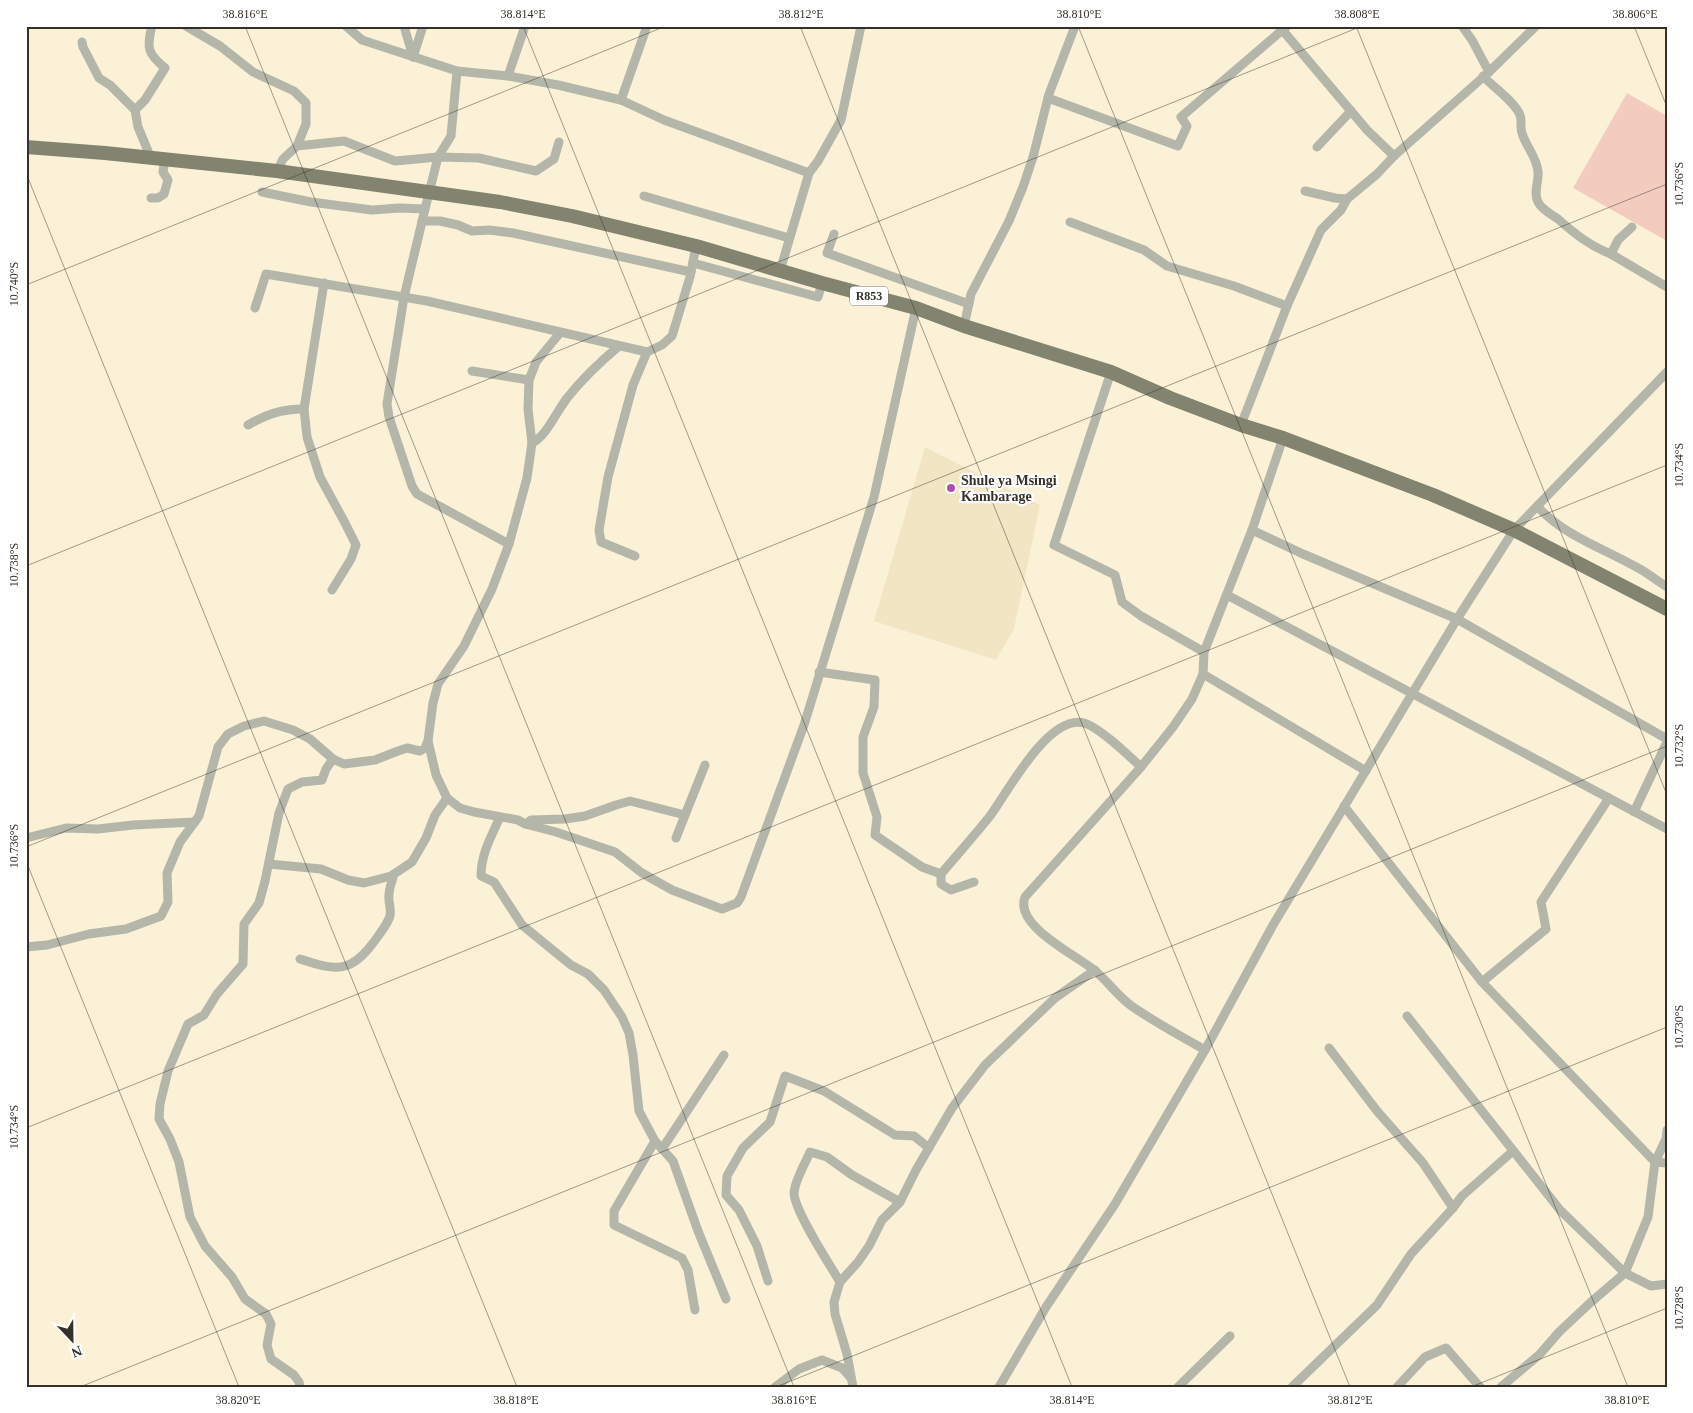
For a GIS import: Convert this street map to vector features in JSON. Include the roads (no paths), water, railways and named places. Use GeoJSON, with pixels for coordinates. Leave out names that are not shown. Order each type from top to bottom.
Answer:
{"type":"FeatureCollection","features":[{"type":"Feature","properties":{"kind":"main road","name":"R853"},"geometry":{"type":"LineString","coordinates":[[26,147],[165,158],[277,171],[500,202],[563,214],[696,246],[916,308],[964,326],[1111,372],[1170,398],[1241,425],[1283,438],[1433,495],[1514,530],[1667,609]]}},
{"type":"Feature","properties":{"kind":"street"},"geometry":{"type":"LineString","coordinates":[[135,110],[145,100],[165,68],[153,58],[150,52],[148,43],[152,26]]}},
{"type":"Feature","properties":{"kind":"street"},"geometry":{"type":"LineString","coordinates":[[186,26],[220,46],[253,72],[294,91],[306,103],[306,124],[297,146],[283,159],[277,171]]}},
{"type":"Feature","properties":{"kind":"street"},"geometry":{"type":"LineString","coordinates":[[346,26],[362,40],[457,71],[508,76],[558,85],[621,100],[664,120],[809,173]]}},
{"type":"Feature","properties":{"kind":"street"},"geometry":{"type":"LineString","coordinates":[[404,26],[413,57]]}},
{"type":"Feature","properties":{"kind":"street"},"geometry":{"type":"LineString","coordinates":[[413,57],[423,26]]}},
{"type":"Feature","properties":{"kind":"street"},"geometry":{"type":"LineString","coordinates":[[508,76],[525,26]]}},
{"type":"Feature","properties":{"kind":"street"},"geometry":{"type":"LineString","coordinates":[[621,100],[647,26]]}},
{"type":"Feature","properties":{"kind":"street"},"geometry":{"type":"LineString","coordinates":[[780,271],[809,173],[818,161],[841,120],[861,26]]}},
{"type":"Feature","properties":{"kind":"street"},"geometry":{"type":"LineString","coordinates":[[964,326],[971,294],[1009,221],[1023,187],[1033,157],[1048,98],[1075,26]]}},
{"type":"Feature","properties":{"kind":"street"},"geometry":{"type":"LineString","coordinates":[[1462,26],[1472,40],[1494,88],[1507,97],[1520,115],[1522,132],[1527,146],[1536,160],[1538,174],[1535,189],[1537,200],[1543,208],[1584,241],[1612,254],[1667,287]]}},
{"type":"Feature","properties":{"kind":"street"},"geometry":{"type":"LineString","coordinates":[[1241,425],[1288,306],[1321,230],[1341,210],[1347,199],[1377,174],[1394,156],[1486,74],[1536,26]]}},
{"type":"Feature","properties":{"kind":"street"},"geometry":{"type":"LineString","coordinates":[[1048,98],[1178,146],[1187,126],[1181,117],[1283,27],[1351,111],[1394,156]]}},
{"type":"Feature","properties":{"kind":"street"},"geometry":{"type":"LineString","coordinates":[[82,42],[99,78],[110,85],[135,110],[138,127],[148,151],[147,157]]}},
{"type":"Feature","properties":{"kind":"street"},"geometry":{"type":"LineString","coordinates":[[457,71],[450,136],[438,157],[404,297],[387,404],[389,417],[412,486],[417,494],[509,544]]}},
{"type":"Feature","properties":{"kind":"street"},"geometry":{"type":"LineString","coordinates":[[1317,147],[1351,111]]}},
{"type":"Feature","properties":{"kind":"street"},"geometry":{"type":"LineString","coordinates":[[297,146],[344,141],[395,161],[438,157],[479,158],[536,171],[554,159],[559,142]]}},
{"type":"Feature","properties":{"kind":"street"},"geometry":{"type":"LineString","coordinates":[[151,198],[158,198],[164,194],[168,180],[164,172],[165,158]]}},
{"type":"Feature","properties":{"kind":"street"},"geometry":{"type":"LineString","coordinates":[[1305,191],[1347,199]]}},
{"type":"Feature","properties":{"kind":"street"},"geometry":{"type":"LineString","coordinates":[[262,192],[311,202],[372,210],[425,209]]}},
{"type":"Feature","properties":{"kind":"street"},"geometry":{"type":"LineString","coordinates":[[644,196],[790,238]]}},
{"type":"Feature","properties":{"kind":"street"},"geometry":{"type":"LineString","coordinates":[[422,221],[440,221],[458,225],[472,231],[490,230],[513,233],[692,267],[818,297],[822,283]]}},
{"type":"Feature","properties":{"kind":"street"},"geometry":{"type":"LineString","coordinates":[[1070,222],[1144,250],[1167,266],[1234,286],[1288,306]]}},
{"type":"Feature","properties":{"kind":"street"},"geometry":{"type":"LineString","coordinates":[[1612,254],[1618,240],[1632,227]]}},
{"type":"Feature","properties":{"kind":"street"},"geometry":{"type":"LineString","coordinates":[[834,234],[827,253],[969,304]]}},
{"type":"Feature","properties":{"kind":"street"},"geometry":{"type":"LineString","coordinates":[[255,308],[266,274],[427,301],[647,352],[662,345],[672,336],[692,267],[696,246]]}},
{"type":"Feature","properties":{"kind":"street"},"geometry":{"type":"LineString","coordinates":[[324,283],[304,409],[307,437],[320,477],[356,545],[351,559],[332,590]]}},
{"type":"Feature","properties":{"kind":"street"},"geometry":{"type":"LineString","coordinates":[[428,741],[436,775],[447,798],[460,808],[518,820],[525,824],[556,832],[615,852],[642,873],[672,890],[704,903],[722,909],[737,903],[741,898],[804,725],[818,672],[874,497],[916,308]]}},
{"type":"Feature","properties":{"kind":"street"},"geometry":{"type":"LineString","coordinates":[[26,947],[47,945],[88,934],[126,929],[161,916],[168,902],[167,873],[180,842],[199,816],[218,747],[228,734],[234,730],[264,721],[293,730],[310,739],[333,759],[344,764],[375,760],[398,750],[408,748],[420,750],[425,748],[428,741],[433,703],[438,684],[464,646],[492,589],[509,544],[527,478],[532,443],[528,409],[529,380],[536,362],[560,333]]}},
{"type":"Feature","properties":{"kind":"street"},"geometry":{"type":"LineString","coordinates":[[532,443],[538,441],[557,411],[589,372],[619,346]]}},
{"type":"Feature","properties":{"kind":"street"},"geometry":{"type":"LineString","coordinates":[[635,556],[601,542],[599,530],[608,477],[633,385],[647,352]]}},
{"type":"Feature","properties":{"kind":"street"},"geometry":{"type":"LineString","coordinates":[[472,371],[529,380]]}},
{"type":"Feature","properties":{"kind":"street"},"geometry":{"type":"LineString","coordinates":[[1111,372],[1054,545],[1115,575],[1122,602],[1141,616],[1204,652]]}},
{"type":"Feature","properties":{"kind":"street"},"geometry":{"type":"LineString","coordinates":[[999,1387],[1046,1307],[1116,1204],[1206,1050],[1273,925],[1457,619],[1514,530],[1667,372]]}},
{"type":"Feature","properties":{"kind":"street"},"geometry":{"type":"LineString","coordinates":[[248,425],[264,416],[287,409],[304,409]]}},
{"type":"Feature","properties":{"kind":"street"},"geometry":{"type":"LineString","coordinates":[[1206,1050],[1131,1006],[1094,970],[1041,934],[1025,910],[1023,903],[1025,897],[1141,766],[1192,699],[1203,674],[1204,652],[1252,530],[1283,438]]}},
{"type":"Feature","properties":{"kind":"street"},"geometry":{"type":"LineString","coordinates":[[1536,506],[1569,533],[1639,568],[1667,587]]}},
{"type":"Feature","properties":{"kind":"street"},"geometry":{"type":"LineString","coordinates":[[1252,530],[1303,554],[1457,619],[1667,740],[1634,812]]}},
{"type":"Feature","properties":{"kind":"street"},"geometry":{"type":"LineString","coordinates":[[1226,595],[1667,829]]}},
{"type":"Feature","properties":{"kind":"street"},"geometry":{"type":"LineString","coordinates":[[818,672],[875,680],[874,707],[863,737],[863,773],[877,816],[875,835],[922,866],[941,874]]}},
{"type":"Feature","properties":{"kind":"street"},"geometry":{"type":"LineString","coordinates":[[1203,674],[1366,771]]}},
{"type":"Feature","properties":{"kind":"street"},"geometry":{"type":"LineString","coordinates":[[974,882],[951,890],[941,884],[941,874],[991,814],[1027,760],[1059,728],[1066,724],[1085,723],[1098,731],[1141,766]]}},
{"type":"Feature","properties":{"kind":"street"},"geometry":{"type":"LineString","coordinates":[[300,1387],[294,1375],[271,1359],[267,1345],[270,1324],[266,1314],[245,1299],[232,1278],[205,1246],[190,1217],[179,1162],[170,1139],[159,1119],[160,1104],[168,1071],[188,1024],[204,1015],[217,994],[243,964],[244,924],[259,903],[279,813],[288,789],[302,782],[322,780],[326,769],[333,759]]}},
{"type":"Feature","properties":{"kind":"street"},"geometry":{"type":"LineString","coordinates":[[676,838],[706,765]]}},
{"type":"Feature","properties":{"kind":"street"},"geometry":{"type":"LineString","coordinates":[[269,864],[322,869],[348,880],[364,883],[392,876],[412,862],[426,838],[435,815],[447,798]]}},
{"type":"Feature","properties":{"kind":"street"},"geometry":{"type":"LineString","coordinates":[[1482,982],[1546,929],[1541,902],[1609,798]]}},
{"type":"Feature","properties":{"kind":"street"},"geometry":{"type":"LineString","coordinates":[[525,824],[531,820],[565,819],[585,816],[616,804],[630,802],[685,815]]}},
{"type":"Feature","properties":{"kind":"street"},"geometry":{"type":"LineString","coordinates":[[1344,806],[1482,982],[1655,1162],[1667,1163]]}},
{"type":"Feature","properties":{"kind":"street"},"geometry":{"type":"LineString","coordinates":[[500,817],[486,847],[481,864],[482,876],[494,882],[522,925],[571,965],[588,974],[604,990],[622,1017],[629,1034],[633,1055],[639,1111],[655,1142],[673,1161],[698,1231],[726,1299]]}},
{"type":"Feature","properties":{"kind":"street"},"geometry":{"type":"LineString","coordinates":[[26,838],[66,828],[98,829],[195,822]]}},
{"type":"Feature","properties":{"kind":"street"},"geometry":{"type":"LineString","coordinates":[[300,959],[323,967],[338,968],[357,960],[366,953],[386,925],[390,916],[389,891],[392,876]]}},
{"type":"Feature","properties":{"kind":"street"},"geometry":{"type":"LineString","coordinates":[[852,1383],[847,1354],[835,1314],[834,1302],[840,1282],[864,1254],[882,1220],[900,1202],[952,1108],[985,1065],[1055,998],[1094,970]]}},
{"type":"Feature","properties":{"kind":"street"},"geometry":{"type":"LineString","coordinates":[[1407,1016],[1560,1210],[1625,1273],[1651,1286],[1667,1284]]}},
{"type":"Feature","properties":{"kind":"street"},"geometry":{"type":"LineString","coordinates":[[1329,1048],[1378,1111],[1423,1163],[1453,1208]]}},
{"type":"Feature","properties":{"kind":"street"},"geometry":{"type":"LineString","coordinates":[[662,1149],[724,1055]]}},
{"type":"Feature","properties":{"kind":"street"},"geometry":{"type":"LineString","coordinates":[[768,1281],[757,1246],[739,1210],[726,1195],[726,1176],[743,1148],[770,1122],[785,1076],[824,1091],[895,1135],[914,1136],[929,1148]]}},
{"type":"Feature","properties":{"kind":"street"},"geometry":{"type":"LineString","coordinates":[[1501,1387],[1540,1354],[1558,1332],[1625,1273],[1648,1217],[1655,1162],[1666,1138],[1667,1130]]}},
{"type":"Feature","properties":{"kind":"street"},"geometry":{"type":"LineString","coordinates":[[655,1142],[614,1211],[614,1225],[682,1258],[688,1270],[695,1310]]}},
{"type":"Feature","properties":{"kind":"street"},"geometry":{"type":"LineString","coordinates":[[1292,1387],[1377,1305],[1410,1254],[1462,1196],[1513,1151]]}},
{"type":"Feature","properties":{"kind":"street"},"geometry":{"type":"LineString","coordinates":[[840,1282],[801,1214],[794,1192],[810,1152],[828,1157],[852,1175],[900,1202]]}},
{"type":"Feature","properties":{"kind":"street"},"geometry":{"type":"LineString","coordinates":[[1178,1387],[1230,1336]]}},
{"type":"Feature","properties":{"kind":"street"},"geometry":{"type":"LineString","coordinates":[[1397,1387],[1425,1357],[1446,1348],[1480,1387]]}},
{"type":"Feature","properties":{"kind":"street"},"geometry":{"type":"LineString","coordinates":[[775,1387],[799,1369],[822,1360],[842,1368],[852,1383]]}},
{"type":"Feature","properties":{"kind":"place","name":"Shule ya Msingi Kambarage"},"geometry":{"type":"Point","coordinates":[951,488]}}]}
